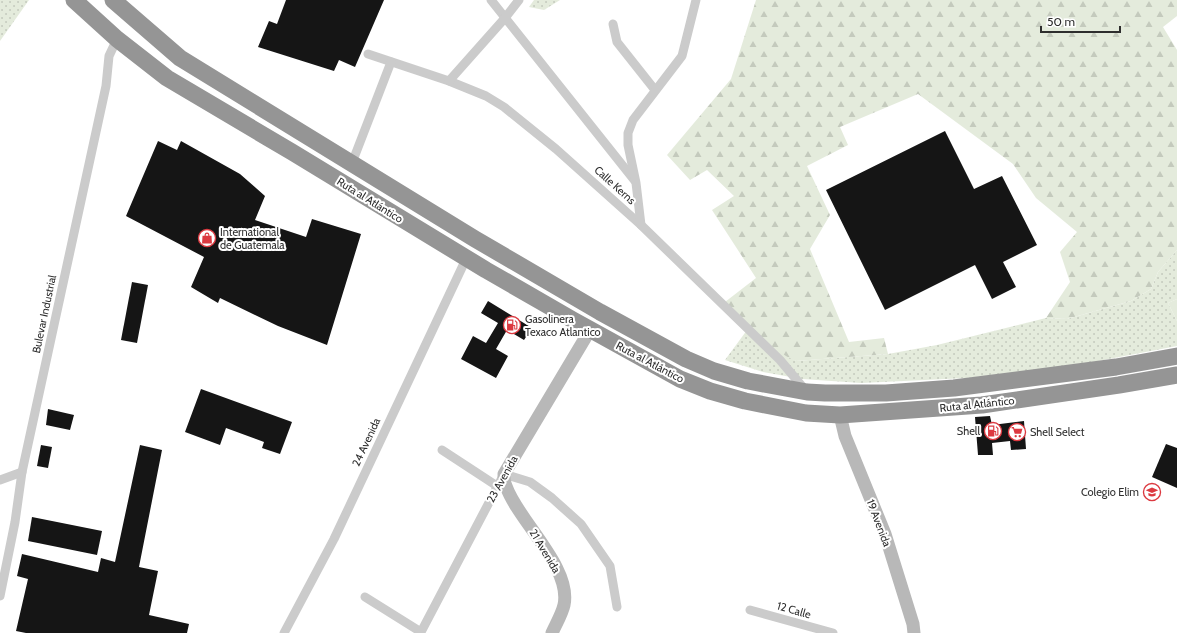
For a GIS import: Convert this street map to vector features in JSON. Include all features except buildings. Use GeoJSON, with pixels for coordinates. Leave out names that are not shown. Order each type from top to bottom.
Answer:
{"type":"FeatureCollection","features":[{"type":"Feature","properties":{"kind":"highway","name":"Ruta al Atlántico"},"geometry":{"type":"LineString","coordinates":[[74,0],[117,39],[167,78],[292,152],[466,259],[590,330],[680,379],[710,391],[745,401],[806,413],[840,414],[982,405],[1177,375]]}},
{"type":"Feature","properties":{"kind":"highway","name":"Ruta al Atlántico"},"geometry":{"type":"LineString","coordinates":[[113,0],[180,58],[475,239],[567,293],[686,359],[714,371],[748,381],[807,392],[886,393],[954,388],[1116,367],[1177,356]]}},
{"type":"Feature","properties":{"kind":"street"},"geometry":{"type":"LineString","coordinates":[[491,0],[636,183]]}},
{"type":"Feature","properties":{"kind":"street"},"geometry":{"type":"LineString","coordinates":[[449,81],[506,18],[519,0]]}},
{"type":"Feature","properties":{"kind":"street"},"geometry":{"type":"LineString","coordinates":[[641,224],[636,183],[628,145],[628,132],[633,120],[682,56],[696,0]]}},
{"type":"Feature","properties":{"kind":"street"},"geometry":{"type":"LineString","coordinates":[[613,24],[617,42],[655,90]]}},
{"type":"Feature","properties":{"kind":"street","name":"Bulevar Industrial"},"geometry":{"type":"LineString","coordinates":[[0,596],[15,522],[22,472],[106,86],[109,56],[117,39]]}},
{"type":"Feature","properties":{"kind":"street","name":"Calle Kerns"},"geometry":{"type":"LineString","coordinates":[[368,54],[449,81],[486,96],[504,107],[556,149],[641,224],[780,360],[807,392]]}},
{"type":"Feature","properties":{"kind":"street"},"geometry":{"type":"LineString","coordinates":[[352,163],[391,62]]}},
{"type":"Feature","properties":{"kind":"street","name":"24 Avenida"},"geometry":{"type":"LineString","coordinates":[[284,633],[334,539],[466,259]]}},
{"type":"Feature","properties":{"kind":"street","name":"23 Avenida"},"geometry":{"type":"LineString","coordinates":[[366,597],[421,632],[497,486],[590,330]]}},
{"type":"Feature","properties":{"kind":"street","name":"19 Avenida"},"geometry":{"type":"LineString","coordinates":[[840,414],[845,436],[885,534],[913,624],[914,633]]}},
{"type":"Feature","properties":{"kind":"street"},"geometry":{"type":"LineString","coordinates":[[442,450],[497,486]]}},
{"type":"Feature","properties":{"kind":"street"},"geometry":{"type":"LineString","coordinates":[[0,480],[22,472]]}},
{"type":"Feature","properties":{"kind":"street"},"geometry":{"type":"LineString","coordinates":[[504,474],[530,482],[552,498],[581,524],[610,566],[617,607]]}},
{"type":"Feature","properties":{"kind":"street","name":"21 Avenida"},"geometry":{"type":"LineString","coordinates":[[504,474],[506,486],[514,503],[546,549],[564,583],[564,604],[552,633]]}},
{"type":"Feature","properties":{"kind":"street","name":"12 Calle"},"geometry":{"type":"LineString","coordinates":[[750,610],[833,633]]}},
{"type":"Feature","properties":{"kind":"green space"},"geometry":{"type":"Polygon","coordinates":[[[0,0],[29,0],[0,41],[0,0]]]}},
{"type":"Feature","properties":{"kind":"green space"},"geometry":{"type":"Polygon","coordinates":[[[534,0],[560,0],[544,10],[529,7],[534,0]]]}},
{"type":"Feature","properties":{"kind":"green space"},"geometry":{"type":"Polygon","coordinates":[[[756,0],[1177,0],[1177,16],[1163,27],[1177,50],[1177,250],[1158,272],[1151,289],[1131,301],[1067,319],[1046,318],[1070,282],[1060,252],[1077,232],[1036,198],[1013,164],[918,94],[840,127],[848,145],[807,166],[830,215],[810,249],[849,342],[884,338],[888,354],[796,361],[786,356],[767,343],[725,302],[756,278],[712,210],[734,196],[707,170],[690,180],[667,155],[731,79],[756,0]]]}},
{"type":"Feature","properties":{"kind":"green space"},"geometry":{"type":"Polygon","coordinates":[[[1177,250],[1177,299],[1168,303],[1177,321],[1177,346],[1072,366],[967,378],[861,383],[802,379],[763,372],[725,360],[750,326],[796,361],[888,354],[937,345],[1046,318],[1067,319],[1131,301],[1151,289],[1158,272],[1177,250]]]}},
{"type":"Feature","properties":{"kind":"green space"},"geometry":{"type":"Polygon","coordinates":[[[1177,299],[1177,321],[1168,303],[1177,299]]]}},
{"type":"Feature","properties":{"kind":"place","name":"International de Guatemala"},"geometry":{"type":"Point","coordinates":[207,238]}},
{"type":"Feature","properties":{"kind":"place","name":"Gasolinera Texaco Atlantico"},"geometry":{"type":"Point","coordinates":[512,325]}},
{"type":"Feature","properties":{"kind":"place","name":"Shell"},"geometry":{"type":"Point","coordinates":[993,431]}},
{"type":"Feature","properties":{"kind":"place","name":"Shell Select"},"geometry":{"type":"Point","coordinates":[1017,432]}},
{"type":"Feature","properties":{"kind":"place","name":"Colegio Elim"},"geometry":{"type":"Point","coordinates":[1152,492]}}]}
